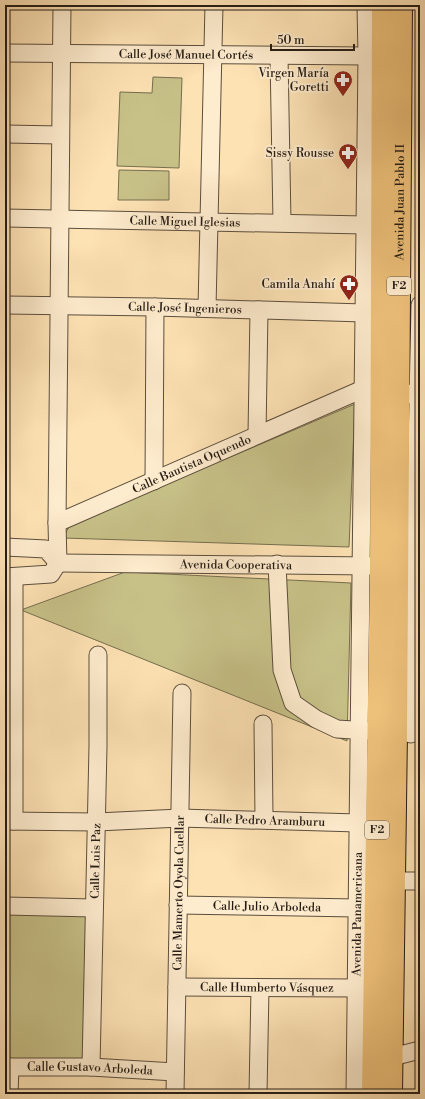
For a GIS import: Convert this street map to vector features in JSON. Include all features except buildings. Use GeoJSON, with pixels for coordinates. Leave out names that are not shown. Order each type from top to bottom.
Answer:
{"type":"FeatureCollection","features":[{"type":"Feature","properties":{"kind":"highway","name":"Avenida Juan Pablo II"},"geometry":{"type":"LineString","coordinates":[[383,5],[396,392]]}},
{"type":"Feature","properties":{"kind":"highway","name":"Avenida Juan Pablo II"},"geometry":{"type":"LineString","coordinates":[[388,567],[399,313],[402,5]]}},
{"type":"Feature","properties":{"kind":"highway","name":"Avenida Panamericana"},"geometry":{"type":"LineString","coordinates":[[388,567],[393,732],[394,881],[391,1094]]}},
{"type":"Feature","properties":{"kind":"highway","name":"Avenida Panamericana"},"geometry":{"type":"LineString","coordinates":[[374,1094],[393,732]]}},
{"type":"Feature","properties":{"kind":"street"},"geometry":{"type":"LineString","coordinates":[[9,821],[10,577],[51,574],[58,563],[59,218],[62,5]]}},
{"type":"Feature","properties":{"kind":"street"},"geometry":{"type":"LineString","coordinates":[[207,308],[214,5]]}},
{"type":"Feature","properties":{"kind":"street","name":"Avenida Juan Pablo II"},"geometry":{"type":"LineString","coordinates":[[366,5],[367,56],[364,313],[396,392]]}},
{"type":"Feature","properties":{"kind":"street","name":"Calle José Manuel Cortés"},"geometry":{"type":"LineString","coordinates":[[5,53],[367,56]]}},
{"type":"Feature","properties":{"kind":"street"},"geometry":{"type":"LineString","coordinates":[[279,56],[282,222]]}},
{"type":"Feature","properties":{"kind":"street"},"geometry":{"type":"LineString","coordinates":[[5,134],[60,135]]}},
{"type":"Feature","properties":{"kind":"street","name":"Calle Miguel Iglesias"},"geometry":{"type":"LineString","coordinates":[[5,218],[282,222],[365,225]]}},
{"type":"Feature","properties":{"kind":"street","name":"Calle José Ingenieros"},"geometry":{"type":"LineString","coordinates":[[5,305],[207,308],[364,313]]}},
{"type":"Feature","properties":{"kind":"street","name":"Avenida Juan Pablo II"},"geometry":{"type":"LineString","coordinates":[[388,567],[396,392],[420,326],[420,305]]}},
{"type":"Feature","properties":{"kind":"street"},"geometry":{"type":"LineString","coordinates":[[154,480],[155,307]]}},
{"type":"Feature","properties":{"kind":"street"},"geometry":{"type":"LineString","coordinates":[[257,435],[259,310]]}},
{"type":"Feature","properties":{"kind":"street"},"geometry":{"type":"LineString","coordinates":[[399,313],[420,326]]}},
{"type":"Feature","properties":{"kind":"street","name":"Calle Bautista Oquendo"},"geometry":{"type":"LineString","coordinates":[[58,523],[257,435],[396,392]]}},
{"type":"Feature","properties":{"kind":"street"},"geometry":{"type":"LineString","coordinates":[[5,547],[46,549],[58,563]]}},
{"type":"Feature","properties":{"kind":"street","name":"Avenida Cooperativa"},"geometry":{"type":"LineString","coordinates":[[58,563],[277,564],[388,567]]}},
{"type":"Feature","properties":{"kind":"street"},"geometry":{"type":"LineString","coordinates":[[277,564],[282,670],[293,703],[316,719],[337,729],[393,732]]}},
{"type":"Feature","properties":{"kind":"street","name":"Avenida Panamericana"},"geometry":{"type":"LineString","coordinates":[[355,1094],[358,823],[393,732],[388,567]]}},
{"type":"Feature","properties":{"kind":"street","name":"Calle Luis Paz"},"geometry":{"type":"LineString","coordinates":[[91,1067],[97,822],[98,655]]}},
{"type":"Feature","properties":{"kind":"street","name":"Calle Mamerto Oyola Cuellar"},"geometry":{"type":"LineString","coordinates":[[175,1094],[182,692]]}},
{"type":"Feature","properties":{"kind":"street"},"geometry":{"type":"LineString","coordinates":[[263,724],[264,819]]}},
{"type":"Feature","properties":{"kind":"street","name":"Calle Pedro Aramburu"},"geometry":{"type":"LineString","coordinates":[[9,821],[97,822],[180,818],[264,819],[358,823]]}},
{"type":"Feature","properties":{"kind":"street"},"geometry":{"type":"LineString","coordinates":[[394,881],[420,881]]}},
{"type":"Feature","properties":{"kind":"street","name":"Calle Julio Arboleda"},"geometry":{"type":"LineString","coordinates":[[178,905],[357,908]]}},
{"type":"Feature","properties":{"kind":"street"},"geometry":{"type":"LineString","coordinates":[[5,906],[94,908]]}},
{"type":"Feature","properties":{"kind":"street","name":"Calle Humberto Vásquez"},"geometry":{"type":"LineString","coordinates":[[177,987],[356,988]]}},
{"type":"Feature","properties":{"kind":"street"},"geometry":{"type":"LineString","coordinates":[[258,1094],[260,988]]}},
{"type":"Feature","properties":{"kind":"street"},"geometry":{"type":"LineString","coordinates":[[392,1057],[420,1050]]}},
{"type":"Feature","properties":{"kind":"street"},"geometry":{"type":"LineString","coordinates":[[7,1067],[9,1094]]}},
{"type":"Feature","properties":{"kind":"street","name":"Calle Gustavo Arboleda"},"geometry":{"type":"LineString","coordinates":[[7,1067],[91,1067],[175,1072]]}},
{"type":"Feature","properties":{"kind":"shaded area"},"geometry":{"type":"Polygon","coordinates":[[[153,77],[182,78],[179,168],[117,166],[120,92],[152,93],[153,77]]]}},
{"type":"Feature","properties":{"kind":"shaded area"},"geometry":{"type":"Polygon","coordinates":[[[119,170],[169,171],[169,200],[118,200],[119,170]]]}},
{"type":"Feature","properties":{"kind":"shaded area"},"geometry":{"type":"Polygon","coordinates":[[[355,404],[349,547],[63,538],[70,525],[355,404]]]}},
{"type":"Feature","properties":{"kind":"shaded area"},"geometry":{"type":"Polygon","coordinates":[[[125,572],[351,583],[347,741],[21,610],[125,572]]]}},
{"type":"Feature","properties":{"kind":"shaded area"},"geometry":{"type":"Polygon","coordinates":[[[5,913],[83,914],[87,919],[85,1055],[79,1061],[5,1060],[5,913]]]}},
{"type":"Feature","properties":{"kind":"place","name":"Virgen María Goretti"},"geometry":{"type":"Point","coordinates":[343,97]}},
{"type":"Feature","properties":{"kind":"place","name":"Sissy Rousse"},"geometry":{"type":"Point","coordinates":[348,170]}},
{"type":"Feature","properties":{"kind":"place","name":"Camila Anahí"},"geometry":{"type":"Point","coordinates":[349,301]}}]}
